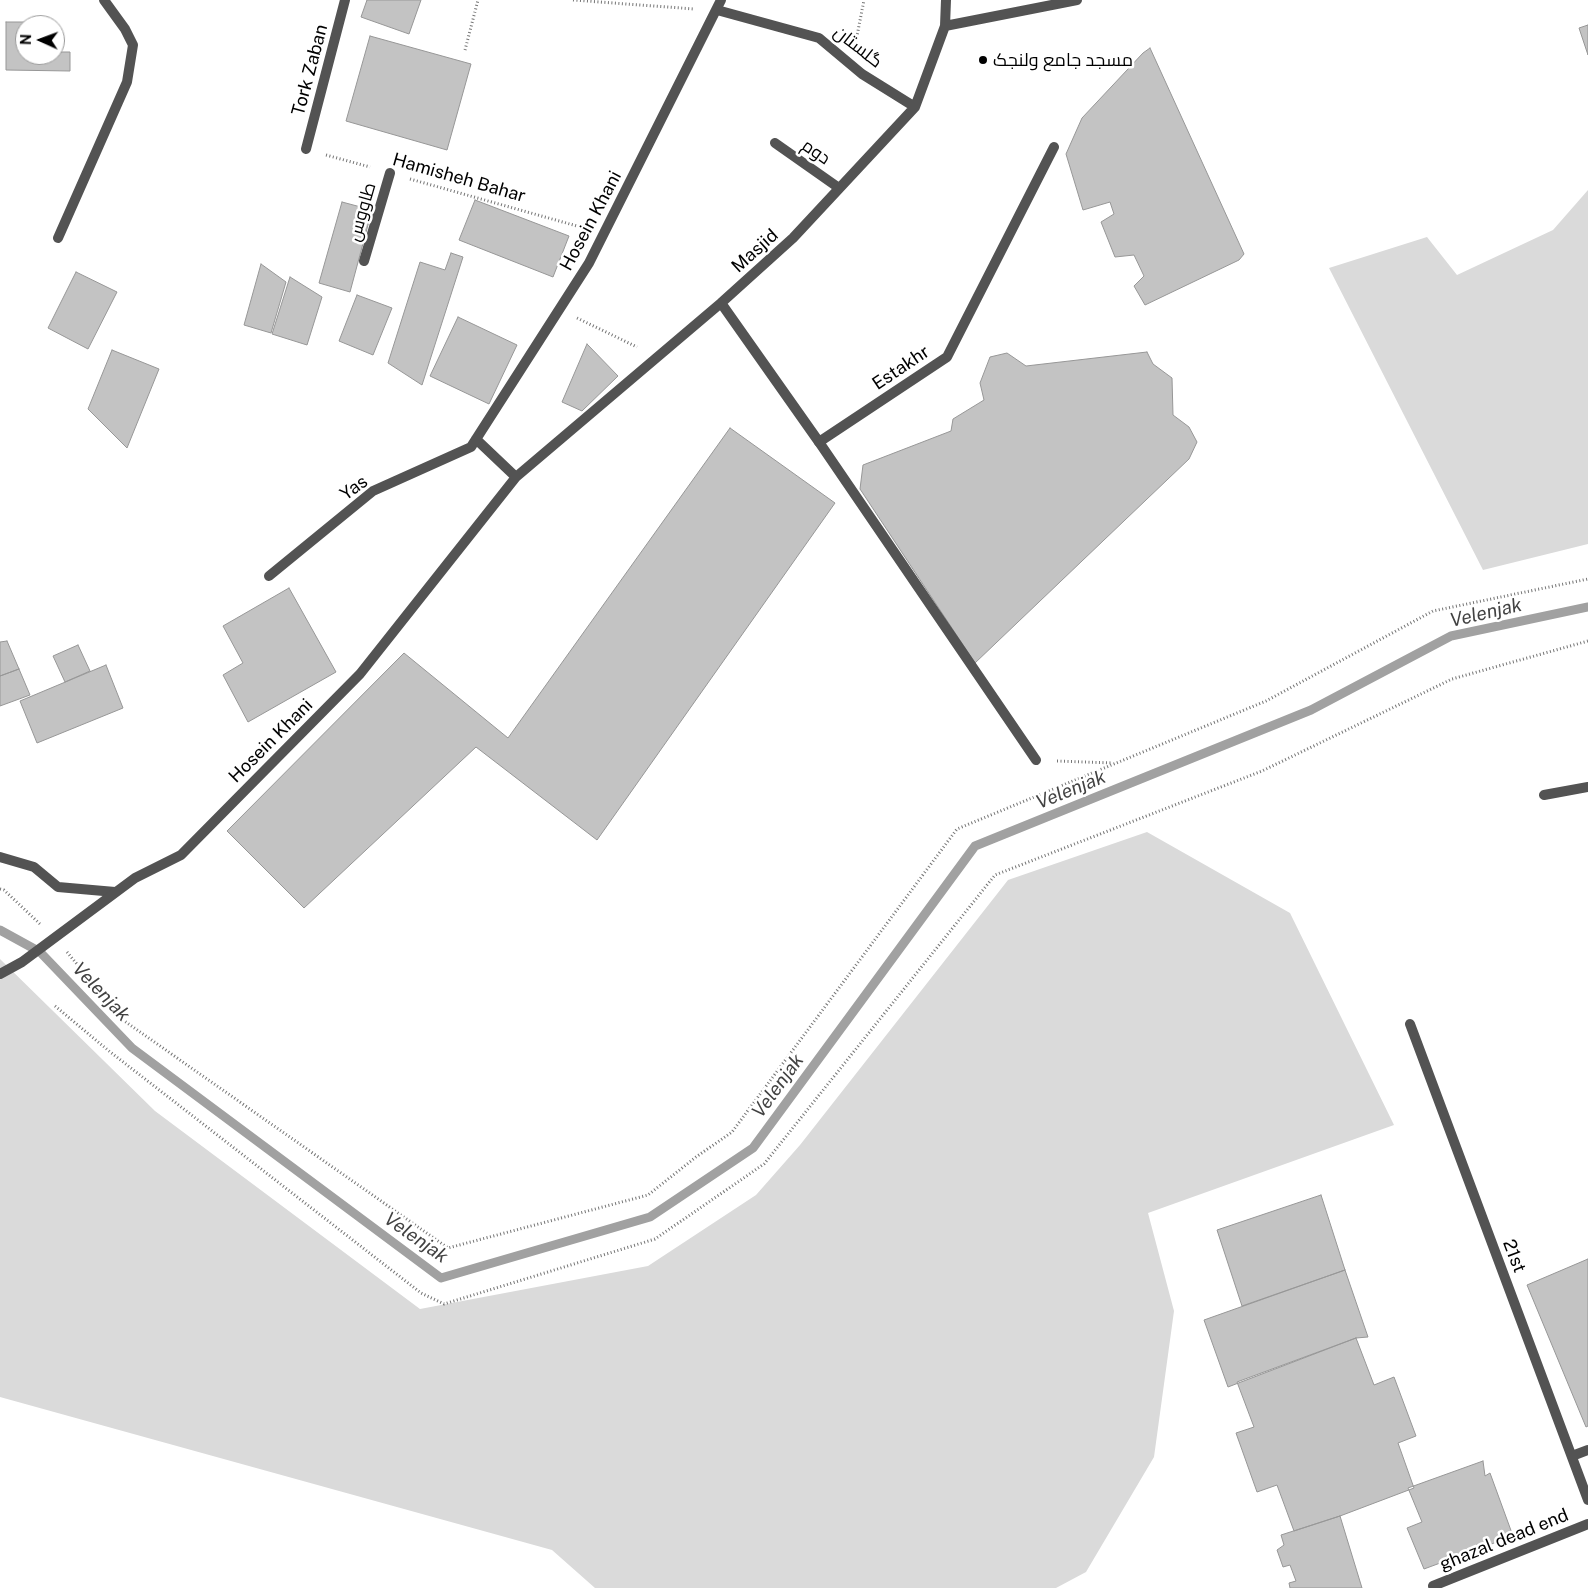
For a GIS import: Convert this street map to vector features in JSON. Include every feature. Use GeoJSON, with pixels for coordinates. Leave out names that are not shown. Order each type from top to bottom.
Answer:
{"type":"FeatureCollection","features":[{"type":"Feature","properties":{"kind":"street"},"geometry":{"type":"LineString","coordinates":[[58,238],[127,82],[133,45],[104,0]]}},
{"type":"Feature","properties":{"kind":"street","name":"Tork Zaban"},"geometry":{"type":"LineString","coordinates":[[306,149],[345,0]]}},
{"type":"Feature","properties":{"kind":"street","name":"Hosein Khani"},"geometry":{"type":"LineString","coordinates":[[473,443],[588,263],[721,0]]}},
{"type":"Feature","properties":{"kind":"street","name":"Masjid"},"geometry":{"type":"LineString","coordinates":[[516,477],[721,303],[794,238],[915,107],[945,26],[946,0]]}},
{"type":"Feature","properties":{"kind":"street"},"geometry":{"type":"LineString","coordinates":[[945,26],[1077,0]]}},
{"type":"Feature","properties":{"kind":"street","name":"گلستان"},"geometry":{"type":"LineString","coordinates":[[717,10],[819,38],[862,74],[915,107]]}},
{"type":"Feature","properties":{"kind":"street","name":"دوم"},"geometry":{"type":"LineString","coordinates":[[775,143],[839,188]]}},
{"type":"Feature","properties":{"kind":"street","name":"Estakhr"},"geometry":{"type":"LineString","coordinates":[[819,442],[946,357],[1054,147]]}},
{"type":"Feature","properties":{"kind":"street","name":"طاووس"},"geometry":{"type":"LineString","coordinates":[[364,261],[390,173]]}},
{"type":"Feature","properties":{"kind":"street"},"geometry":{"type":"LineString","coordinates":[[721,303],[819,442],[1036,760]]}},
{"type":"Feature","properties":{"kind":"street"},"geometry":{"type":"LineString","coordinates":[[473,443],[516,477]]}},
{"type":"Feature","properties":{"kind":"street","name":"Yas"},"geometry":{"type":"LineString","coordinates":[[269,576],[373,491],[473,443]]}},
{"type":"Feature","properties":{"kind":"street","name":"Hosein Khani"},"geometry":{"type":"LineString","coordinates":[[0,974],[22,962],[135,878],[181,855],[360,674],[516,477]]}},
{"type":"Feature","properties":{"kind":"street"},"geometry":{"type":"LineString","coordinates":[[1544,795],[1588,786]]}},
{"type":"Feature","properties":{"kind":"street"},"geometry":{"type":"LineString","coordinates":[[0,857],[34,867],[58,887],[115,892]]}},
{"type":"Feature","properties":{"kind":"street","name":"21st"},"geometry":{"type":"LineString","coordinates":[[1410,1024],[1588,1500]]}},
{"type":"Feature","properties":{"kind":"street"},"geometry":{"type":"LineString","coordinates":[[1572,1456],[1588,1450]]}},
{"type":"Feature","properties":{"kind":"street","name":"ghazal dead end"},"geometry":{"type":"LineString","coordinates":[[1433,1586],[1588,1524]]}},
{"type":"Feature","properties":{"kind":"path"},"geometry":{"type":"LineString","coordinates":[[465,50],[478,0]]}},
{"type":"Feature","properties":{"kind":"path"},"geometry":{"type":"LineString","coordinates":[[574,0],[717,10]]}},
{"type":"Feature","properties":{"kind":"path"},"geometry":{"type":"LineString","coordinates":[[851,64],[864,0]]}},
{"type":"Feature","properties":{"kind":"path","name":"Hamisheh Bahar"},"geometry":{"type":"LineString","coordinates":[[306,149],[604,234]]}},
{"type":"Feature","properties":{"kind":"path"},"geometry":{"type":"LineString","coordinates":[[559,309],[656,357]]}},
{"type":"Feature","properties":{"kind":"path"},"geometry":{"type":"LineString","coordinates":[[0,890],[4,890],[52,940],[124,1020],[448,1248],[648,1195],[696,1157],[732,1132],[956,828],[1266,701],[1433,611],[1588,579]]}},
{"type":"Feature","properties":{"kind":"path"},"geometry":{"type":"LineString","coordinates":[[55,1006],[109,1051],[421,1294],[444,1304],[655,1239],[764,1164],[995,875],[1262,771],[1452,679],[1588,641]]}},
{"type":"Feature","properties":{"kind":"path"},"geometry":{"type":"LineString","coordinates":[[1036,760],[1115,763]]}},
{"type":"Feature","properties":{"kind":"shaded area"},"geometry":{"type":"Polygon","coordinates":[[[1588,190],[1588,544],[1483,570],[1329,268],[1427,237],[1457,275],[1553,230],[1588,190]]]}},
{"type":"Feature","properties":{"kind":"shaded area"},"geometry":{"type":"Polygon","coordinates":[[[1147,832],[1290,913],[1394,1125],[1148,1213],[1174,1311],[1154,1457],[1086,1572],[1056,1588],[595,1588],[552,1550],[0,1397],[0,959],[155,1111],[420,1309],[648,1266],[756,1195],[800,1145],[1008,880],[1147,832]]]}},
{"type":"Feature","properties":{"kind":"building"},"geometry":{"type":"Polygon","coordinates":[[[367,0],[421,0],[409,34],[361,17],[367,0]]]}},
{"type":"Feature","properties":{"kind":"building"},"geometry":{"type":"Polygon","coordinates":[[[6,22],[15,22],[15,65],[65,65],[65,52],[70,52],[70,71],[6,70],[6,22]]]}},
{"type":"Feature","properties":{"kind":"building"},"geometry":{"type":"Polygon","coordinates":[[[1588,25],[1588,55],[1579,28],[1588,25]]]}},
{"type":"Feature","properties":{"kind":"building"},"geometry":{"type":"Polygon","coordinates":[[[370,36],[471,64],[447,150],[346,121],[370,36]]]}},
{"type":"Feature","properties":{"kind":"building"},"geometry":{"type":"Polygon","coordinates":[[[1150,48],[1244,254],[1239,260],[1145,305],[1134,286],[1144,276],[1134,255],[1115,257],[1101,222],[1114,214],[1110,202],[1083,210],[1066,154],[1082,118],[1143,53],[1150,48]]]}},
{"type":"Feature","properties":{"kind":"building"},"geometry":{"type":"Polygon","coordinates":[[[475,200],[569,236],[553,277],[459,240],[475,200]]]}},
{"type":"Feature","properties":{"kind":"building"},"geometry":{"type":"Polygon","coordinates":[[[342,202],[372,210],[350,292],[319,283],[342,202]]]}},
{"type":"Feature","properties":{"kind":"building"},"geometry":{"type":"Polygon","coordinates":[[[451,253],[463,257],[422,385],[388,363],[420,262],[445,270],[451,253]]]}},
{"type":"Feature","properties":{"kind":"building"},"geometry":{"type":"Polygon","coordinates":[[[261,264],[286,282],[271,333],[244,325],[261,264]]]}},
{"type":"Feature","properties":{"kind":"building"},"geometry":{"type":"Polygon","coordinates":[[[76,272],[117,292],[88,349],[48,328],[76,272]]]}},
{"type":"Feature","properties":{"kind":"building"},"geometry":{"type":"Polygon","coordinates":[[[290,277],[322,297],[307,345],[272,334],[290,277]]]}},
{"type":"Feature","properties":{"kind":"building"},"geometry":{"type":"Polygon","coordinates":[[[357,295],[392,308],[373,355],[339,341],[357,295]]]}},
{"type":"Feature","properties":{"kind":"building"},"geometry":{"type":"Polygon","coordinates":[[[458,317],[517,345],[489,404],[430,376],[458,317]]]}},
{"type":"Feature","properties":{"kind":"building"},"geometry":{"type":"Polygon","coordinates":[[[587,344],[618,376],[582,411],[562,402],[587,344]]]}},
{"type":"Feature","properties":{"kind":"building"},"geometry":{"type":"Polygon","coordinates":[[[112,350],[159,369],[127,448],[88,409],[112,350]]]}},
{"type":"Feature","properties":{"kind":"building"},"geometry":{"type":"Polygon","coordinates":[[[1147,352],[1153,364],[1172,378],[1173,415],[1189,427],[1197,442],[1189,459],[975,663],[860,489],[863,465],[951,431],[953,419],[984,400],[980,383],[990,357],[1007,353],[1026,366],[1147,352]]]}},
{"type":"Feature","properties":{"kind":"building"},"geometry":{"type":"Polygon","coordinates":[[[730,428],[835,503],[597,840],[476,747],[304,908],[227,831],[404,653],[508,738],[730,428]]]}},
{"type":"Feature","properties":{"kind":"building"},"geometry":{"type":"Polygon","coordinates":[[[289,588],[336,672],[248,722],[223,675],[243,663],[223,626],[289,588]]]}},
{"type":"Feature","properties":{"kind":"building"},"geometry":{"type":"Polygon","coordinates":[[[7,641],[19,669],[0,676],[0,642],[7,641]]]}},
{"type":"Feature","properties":{"kind":"building"},"geometry":{"type":"Polygon","coordinates":[[[78,645],[90,671],[65,682],[53,656],[78,645]]]}},
{"type":"Feature","properties":{"kind":"building"},"geometry":{"type":"Polygon","coordinates":[[[106,665],[123,708],[37,743],[20,701],[106,665]]]}},
{"type":"Feature","properties":{"kind":"building"},"geometry":{"type":"Polygon","coordinates":[[[19,669],[30,695],[0,706],[0,676],[19,669]]]}},
{"type":"Feature","properties":{"kind":"building"},"geometry":{"type":"Polygon","coordinates":[[[1321,1195],[1345,1270],[1242,1306],[1217,1230],[1321,1195]]]}},
{"type":"Feature","properties":{"kind":"building"},"geometry":{"type":"Polygon","coordinates":[[[1588,1259],[1588,1426],[1586,1427],[1527,1285],[1588,1259]]]}},
{"type":"Feature","properties":{"kind":"building"},"geometry":{"type":"Polygon","coordinates":[[[1345,1270],[1368,1337],[1356,1338],[1228,1387],[1204,1320],[1345,1270]]]}},
{"type":"Feature","properties":{"kind":"building"},"geometry":{"type":"Polygon","coordinates":[[[1356,1338],[1374,1385],[1394,1377],[1416,1436],[1398,1443],[1414,1488],[1294,1531],[1277,1485],[1257,1492],[1236,1433],[1254,1427],[1237,1382],[1356,1338]]]}},
{"type":"Feature","properties":{"kind":"building"},"geometry":{"type":"Polygon","coordinates":[[[1483,1461],[1485,1476],[1490,1473],[1513,1536],[1424,1569],[1407,1528],[1422,1522],[1408,1488],[1483,1461]]]}},
{"type":"Feature","properties":{"kind":"building"},"geometry":{"type":"Polygon","coordinates":[[[1340,1516],[1362,1588],[1290,1588],[1289,1583],[1296,1581],[1290,1565],[1283,1567],[1277,1550],[1284,1545],[1281,1535],[1340,1516]]]}},
{"type":"Feature","properties":{"kind":"waterway","name":"Velenjak"},"geometry":{"type":"LineString","coordinates":[[0,930],[40,952],[132,1048],[441,1278],[650,1217],[753,1148],[975,846],[1311,710],[1451,636],[1588,607]]}},
{"type":"Feature","properties":{"kind":"place","name":"مسجد جامع ولنجک"},"geometry":{"type":"Point","coordinates":[983,60]}}]}
